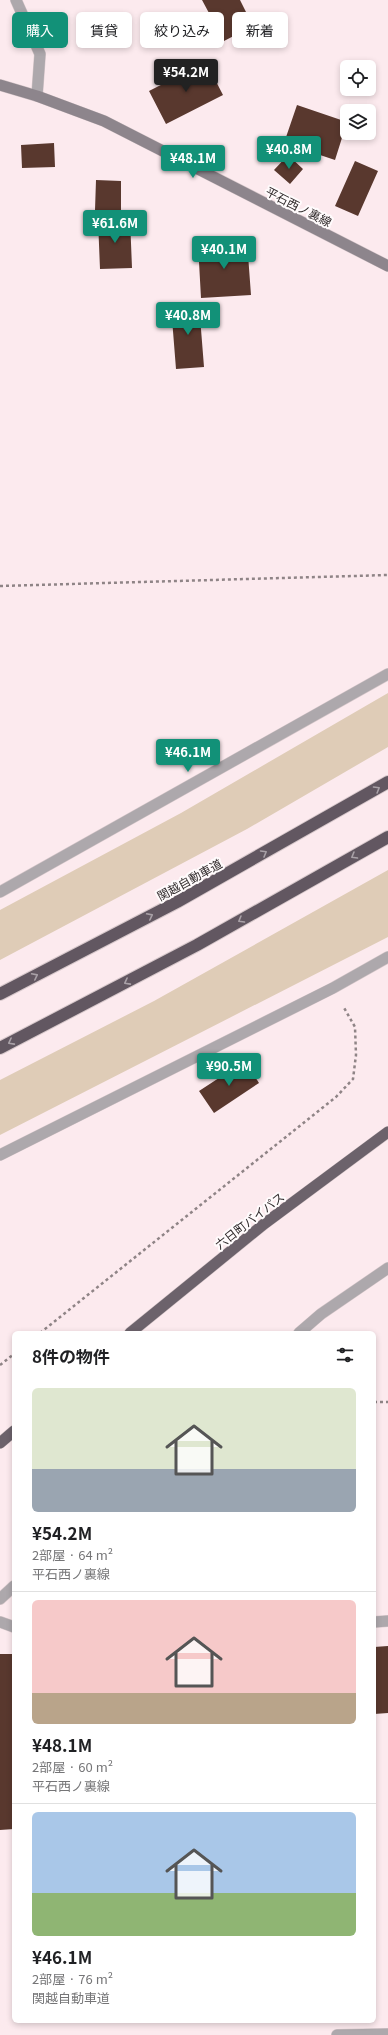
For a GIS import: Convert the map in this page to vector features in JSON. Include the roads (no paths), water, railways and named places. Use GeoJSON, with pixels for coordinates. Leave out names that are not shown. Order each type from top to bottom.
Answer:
{"type":"FeatureCollection","features":[{"type":"Feature","properties":{"kind":"highway","name":"関越自動車道"},"geometry":{"type":"LineString","coordinates":[[0,994],[177,902],[388,782]]}},
{"type":"Feature","properties":{"kind":"highway"},"geometry":{"type":"LineString","coordinates":[[0,1048],[197,945],[388,836]]}},
{"type":"Feature","properties":{"kind":"highway","name":"六日町バイパス"},"geometry":{"type":"LineString","coordinates":[[132,1331],[264,1224],[388,1132]]}},
{"type":"Feature","properties":{"kind":"highway"},"geometry":{"type":"LineString","coordinates":[[0,1443],[12,1433]]}},
{"type":"Feature","properties":{"kind":"main road","name":"平石西ノ裏線"},"geometry":{"type":"LineString","coordinates":[[0,85],[37,96],[104,121],[388,266]]}},
{"type":"Feature","properties":{"kind":"street"},"geometry":{"type":"LineString","coordinates":[[16,0],[40,54],[37,96]]}},
{"type":"Feature","properties":{"kind":"street"},"geometry":{"type":"LineString","coordinates":[[0,892],[388,674]]}},
{"type":"Feature","properties":{"kind":"street"},"geometry":{"type":"LineString","coordinates":[[0,1155],[333,988],[388,957]]}},
{"type":"Feature","properties":{"kind":"street"},"geometry":{"type":"LineString","coordinates":[[301,1331],[321,1314],[388,1268]]}},
{"type":"Feature","properties":{"kind":"street"},"geometry":{"type":"LineString","coordinates":[[0,1599],[12,1588]]}},
{"type":"Feature","properties":{"kind":"street"},"geometry":{"type":"LineString","coordinates":[[376,1622],[388,1621]]}},
{"type":"Feature","properties":{"kind":"street"},"geometry":{"type":"LineString","coordinates":[[0,1622],[12,1626]]}},
{"type":"Feature","properties":{"kind":"street"},"geometry":{"type":"LineString","coordinates":[[336,2035],[388,2034]]}}]}
